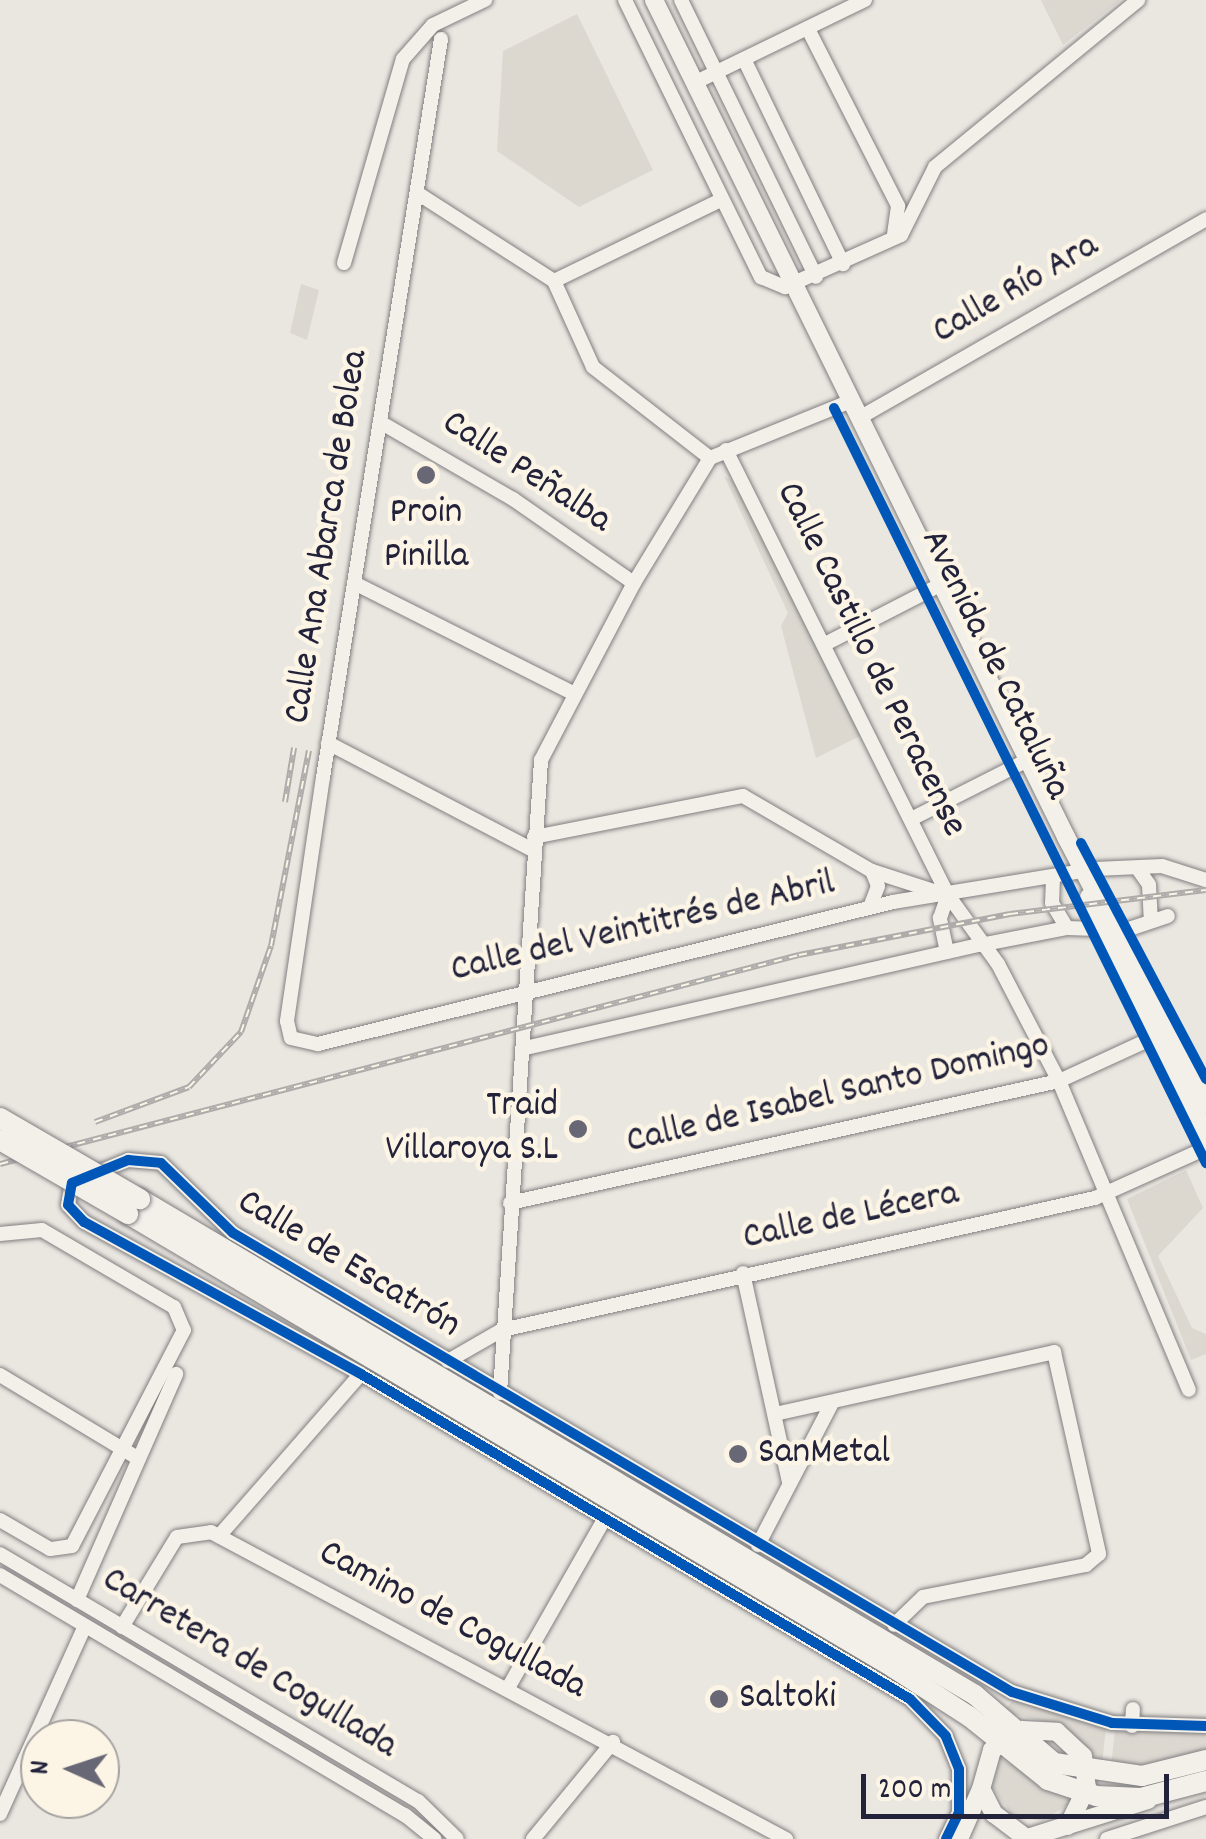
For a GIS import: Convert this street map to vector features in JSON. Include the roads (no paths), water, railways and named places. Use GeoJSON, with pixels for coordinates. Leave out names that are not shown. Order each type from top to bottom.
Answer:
{"type":"FeatureCollection","features":[{"type":"Feature","properties":{"kind":"highway"},"geometry":{"type":"LineString","coordinates":[[0,1118],[134,1207],[560,1471],[916,1671]]}},
{"type":"Feature","properties":{"kind":"highway"},"geometry":{"type":"LineString","coordinates":[[0,1140],[134,1207],[551,1443],[916,1671],[970,1717],[1005,1738],[1048,1780],[1087,1783],[1140,1798],[1206,1781]]}},
{"type":"Feature","properties":{"kind":"highway"},"geometry":{"type":"LineString","coordinates":[[1087,1783],[1142,1776],[1206,1760]]}},
{"type":"Feature","properties":{"kind":"main road","name":"Avenida de Cataluña"},"geometry":{"type":"LineString","coordinates":[[654,0],[1082,871],[1160,1026],[1206,1105]]}},
{"type":"Feature","properties":{"kind":"main road","name":"Avenida de Cataluña"},"geometry":{"type":"LineString","coordinates":[[1160,1026],[1206,1136]]}},
{"type":"Feature","properties":{"kind":"main road"},"geometry":{"type":"LineString","coordinates":[[959,1839],[1005,1738],[1040,1728],[1065,1736],[1087,1783],[1068,1826]]}},
{"type":"Feature","properties":{"kind":"main road"},"geometry":{"type":"LineString","coordinates":[[981,1789],[994,1814],[1025,1839],[1172,1792]]}},
{"type":"Feature","properties":{"kind":"street"},"geometry":{"type":"LineString","coordinates":[[344,263],[403,58],[432,25],[485,0]]}},
{"type":"Feature","properties":{"kind":"street"},"geometry":{"type":"LineString","coordinates":[[624,0],[720,200],[762,277],[795,287],[904,232],[935,167],[1138,0]]}},
{"type":"Feature","properties":{"kind":"street"},"geometry":{"type":"LineString","coordinates":[[694,83],[865,0]]}},
{"type":"Feature","properties":{"kind":"street"},"geometry":{"type":"LineString","coordinates":[[684,2],[816,277]]}},
{"type":"Feature","properties":{"kind":"street"},"geometry":{"type":"LineString","coordinates":[[808,29],[894,201],[900,223],[890,240]]}},
{"type":"Feature","properties":{"kind":"street","name":"Calle Ana Abarca de Bolea"},"geometry":{"type":"LineString","coordinates":[[297,1042],[287,1021],[441,39]]}},
{"type":"Feature","properties":{"kind":"street"},"geometry":{"type":"LineString","coordinates":[[744,59],[843,264]]}},
{"type":"Feature","properties":{"kind":"street"},"geometry":{"type":"LineString","coordinates":[[417,193],[554,281],[593,366],[710,458],[634,583],[542,760],[500,1393]]}},
{"type":"Feature","properties":{"kind":"street"},"geometry":{"type":"LineString","coordinates":[[894,201],[918,196]]}},
{"type":"Feature","properties":{"kind":"street"},"geometry":{"type":"LineString","coordinates":[[554,281],[720,200]]}},
{"type":"Feature","properties":{"kind":"street","name":"Calle Río Ara"},"geometry":{"type":"LineString","coordinates":[[710,458],[855,409],[1206,220]]}},
{"type":"Feature","properties":{"kind":"street","name":"Calle Peñalba"},"geometry":{"type":"LineString","coordinates":[[380,422],[513,499],[634,583]]}},
{"type":"Feature","properties":{"kind":"street","name":"Calle Castillo de Peracense"},"geometry":{"type":"LineString","coordinates":[[731,450],[948,895]]}},
{"type":"Feature","properties":{"kind":"street"},"geometry":{"type":"LineString","coordinates":[[354,583],[575,694]]}},
{"type":"Feature","properties":{"kind":"street"},"geometry":{"type":"LineString","coordinates":[[827,642],[942,584]]}},
{"type":"Feature","properties":{"kind":"street"},"geometry":{"type":"LineString","coordinates":[[328,743],[534,843],[743,796],[872,872],[948,895],[998,964],[1059,1081],[1110,1192],[1189,1390]]}},
{"type":"Feature","properties":{"kind":"street"},"geometry":{"type":"LineString","coordinates":[[911,819],[1028,760]]}},
{"type":"Feature","properties":{"kind":"street","name":"Calle del Veintitrés de Abril"},"geometry":{"type":"LineString","coordinates":[[297,1042],[318,1044],[870,907],[1082,871],[1162,866],[1206,880]]}},
{"type":"Feature","properties":{"kind":"street"},"geometry":{"type":"LineString","coordinates":[[1138,869],[1149,886],[1151,918]]}},
{"type":"Feature","properties":{"kind":"street"},"geometry":{"type":"LineString","coordinates":[[870,907],[878,886],[872,872]]}},
{"type":"Feature","properties":{"kind":"street"},"geometry":{"type":"LineString","coordinates":[[1053,877],[1052,903],[1067,928]]}},
{"type":"Feature","properties":{"kind":"street"},"geometry":{"type":"LineString","coordinates":[[947,952],[940,918],[948,895]]}},
{"type":"Feature","properties":{"kind":"street"},"geometry":{"type":"LineString","coordinates":[[524,1048],[980,944],[1067,928],[1113,932],[1168,916]]}},
{"type":"Feature","properties":{"kind":"street","name":"Calle de Isabel Santo Domingo"},"geometry":{"type":"LineString","coordinates":[[510,1203],[1059,1081],[1160,1026]]}},
{"type":"Feature","properties":{"kind":"street","name":"Calle de Lécera"},"geometry":{"type":"LineString","coordinates":[[448,1361],[502,1330],[1110,1192],[1206,1148]]}},
{"type":"Feature","properties":{"kind":"street","name":"Calle de Escatrón"},"geometry":{"type":"LineString","coordinates":[[946,1839],[962,1790],[946,1736],[910,1700],[361,1374],[84,1222],[68,1205],[72,1183],[128,1160],[162,1163],[232,1233],[1012,1692],[1088,1719],[1132,1726],[1206,1726]]}},
{"type":"Feature","properties":{"kind":"street"},"geometry":{"type":"LineString","coordinates":[[0,1234],[42,1230],[180,1314],[180,1340],[67,1550],[50,1549],[0,1520]]}},
{"type":"Feature","properties":{"kind":"street"},"geometry":{"type":"LineString","coordinates":[[744,1273],[789,1482]]}},
{"type":"Feature","properties":{"kind":"street"},"geometry":{"type":"LineString","coordinates":[[775,1414],[831,1405],[1054,1352],[1100,1554],[1086,1566],[923,1597],[894,1624]]}},
{"type":"Feature","properties":{"kind":"street"},"geometry":{"type":"LineString","coordinates":[[77,1600],[176,1374]]}},
{"type":"Feature","properties":{"kind":"street"},"geometry":{"type":"LineString","coordinates":[[122,1628],[177,1537],[195,1529],[220,1536],[361,1374]]}},
{"type":"Feature","properties":{"kind":"street"},"geometry":{"type":"LineString","coordinates":[[0,1375],[139,1460]]}},
{"type":"Feature","properties":{"kind":"street"},"geometry":{"type":"LineString","coordinates":[[758,1545],[831,1405]]}},
{"type":"Feature","properties":{"kind":"street","name":"Calle de Escatrón"},"geometry":{"type":"LineString","coordinates":[[551,1443],[702,1513]]}},
{"type":"Feature","properties":{"kind":"street"},"geometry":{"type":"LineString","coordinates":[[560,1471],[692,1570]]}},
{"type":"Feature","properties":{"kind":"street"},"geometry":{"type":"LineString","coordinates":[[508,1688],[605,1518]]}},
{"type":"Feature","properties":{"kind":"street","name":"Camino de Cogullada"},"geometry":{"type":"LineString","coordinates":[[220,1536],[613,1742],[786,1839]]}},
{"type":"Feature","properties":{"kind":"street","name":"Carretera de Cogullada"},"geometry":{"type":"LineString","coordinates":[[0,1554],[418,1801],[458,1839]]}},
{"type":"Feature","properties":{"kind":"street"},"geometry":{"type":"LineString","coordinates":[[779,1558],[916,1671]]}},
{"type":"Feature","properties":{"kind":"street","name":"Carretera de Cogullada"},"geometry":{"type":"LineString","coordinates":[[0,1575],[390,1806],[435,1839]]}},
{"type":"Feature","properties":{"kind":"street"},"geometry":{"type":"LineString","coordinates":[[0,1814],[85,1626]]}},
{"type":"Feature","properties":{"kind":"street","name":"Calle de Escatrón"},"geometry":{"type":"LineString","coordinates":[[839,1656],[916,1671]]}},
{"type":"Feature","properties":{"kind":"street"},"geometry":{"type":"LineString","coordinates":[[1132,1726],[1134,1709]]}},
{"type":"Feature","properties":{"kind":"street"},"geometry":{"type":"LineString","coordinates":[[534,1839],[613,1742]]}},
{"type":"Feature","properties":{"kind":"street"},"geometry":{"type":"LineString","coordinates":[[1106,1839],[1206,1807]]}},
{"type":"Feature","properties":{"kind":"railway"},"geometry":{"type":"LineString","coordinates":[[285,802],[294,748]]}},
{"type":"Feature","properties":{"kind":"railway"},"geometry":{"type":"LineString","coordinates":[[95,1122],[189,1087],[241,1032],[271,946],[309,751]]}},
{"type":"Feature","properties":{"kind":"railway"},"geometry":{"type":"LineString","coordinates":[[0,1164],[799,955],[1010,914],[1206,890]]}},
{"type":"Feature","properties":{"kind":"place","name":"Proin Pinilla"},"geometry":{"type":"Point","coordinates":[426,475]}},
{"type":"Feature","properties":{"kind":"place","name":"Traid Villaroya S.L"},"geometry":{"type":"Point","coordinates":[578,1129]}},
{"type":"Feature","properties":{"kind":"place","name":"SanMetal"},"geometry":{"type":"Point","coordinates":[738,1454]}},
{"type":"Feature","properties":{"kind":"place","name":"Saltoki"},"geometry":{"type":"Point","coordinates":[719,1699]}}]}
